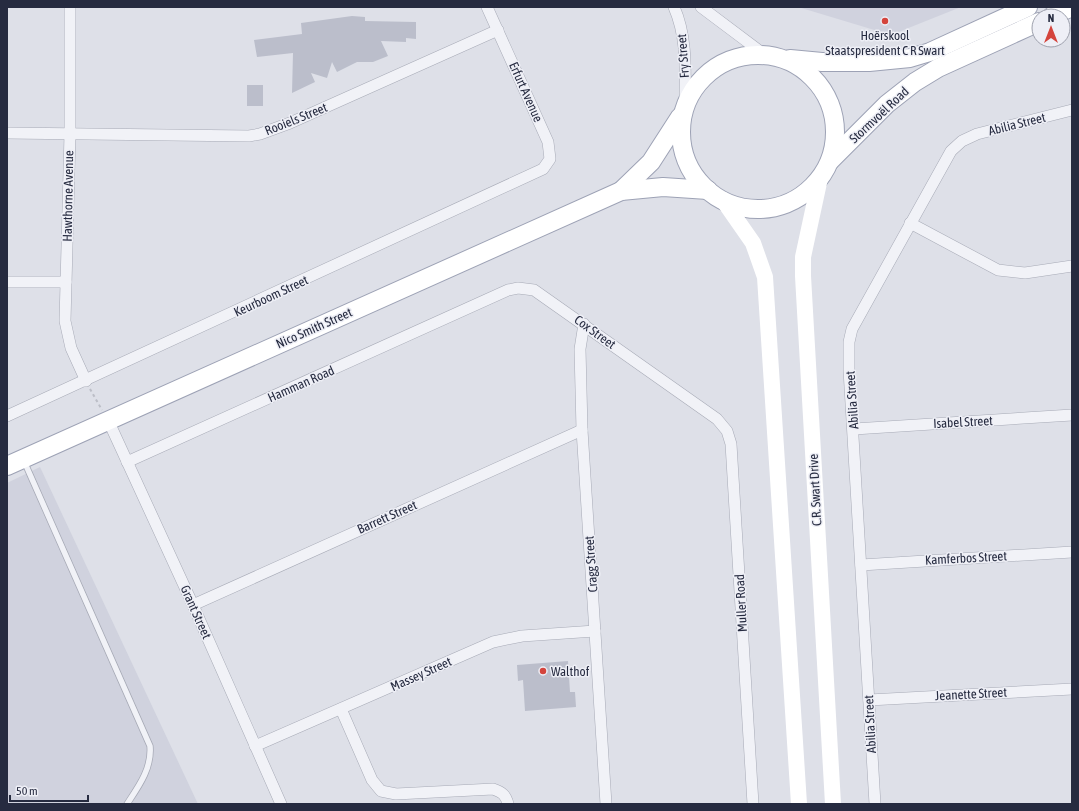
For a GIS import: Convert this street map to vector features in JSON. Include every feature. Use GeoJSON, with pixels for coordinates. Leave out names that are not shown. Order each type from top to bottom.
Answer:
{"type":"FeatureCollection","features":[{"type":"Feature","properties":{"kind":"main road","name":"Stormvoël Road"},"geometry":{"type":"LineString","coordinates":[[1028,7],[930,52],[910,58],[882,61],[834,62],[774,56],[739,57],[715,68],[696,86],[684,109],[680,135],[684,154],[693,174],[715,195],[746,208],[763,209],[777,206],[799,197],[820,178],[830,161],[887,104],[915,82],[938,68],[1031,26]]}},
{"type":"Feature","properties":{"kind":"main road","name":"Stormvoël Road"},"geometry":{"type":"LineString","coordinates":[[774,56],[796,64],[809,73],[821,87],[829,100],[836,127],[835,143],[830,161]]}},
{"type":"Feature","properties":{"kind":"main road","name":"Nico Smith Street"},"geometry":{"type":"LineString","coordinates":[[621,191],[651,162],[684,109]]}},
{"type":"Feature","properties":{"kind":"main road","name":"C.R. Swart Drive"},"geometry":{"type":"LineString","coordinates":[[820,178],[803,257],[803,276],[833,804]]}},
{"type":"Feature","properties":{"kind":"main road","name":"Nico Smith Street"},"geometry":{"type":"LineString","coordinates":[[15,462],[621,191],[663,187],[715,195]]}},
{"type":"Feature","properties":{"kind":"main road"},"geometry":{"type":"LineString","coordinates":[[715,195],[753,243],[765,277],[800,804]]}},
{"type":"Feature","properties":{"kind":"main road"},"geometry":{"type":"LineString","coordinates":[[825,804],[831,775]]}},
{"type":"Feature","properties":{"kind":"street","name":"Hawthorne Avenue"},"geometry":{"type":"LineString","coordinates":[[70,7],[70,134],[65,321],[67,336],[76,362],[86,381]]}},
{"type":"Feature","properties":{"kind":"street","name":"Erfurt Avenue"},"geometry":{"type":"LineString","coordinates":[[487,7],[549,148],[550,154],[547,164],[543,169],[535,174]]}},
{"type":"Feature","properties":{"kind":"street","name":"Fry Street"},"geometry":{"type":"LineString","coordinates":[[674,7],[680,24],[685,50],[684,109]]}},
{"type":"Feature","properties":{"kind":"street"},"geometry":{"type":"LineString","coordinates":[[701,7],[774,56]]}},
{"type":"Feature","properties":{"kind":"street","name":"Rooiels Street"},"geometry":{"type":"LineString","coordinates":[[7,133],[250,136],[260,134],[312,114],[498,30]]}},
{"type":"Feature","properties":{"kind":"street","name":"Abilia Street"},"geometry":{"type":"LineString","coordinates":[[875,804],[854,429],[848,354],[850,335],[910,223],[951,151],[962,141],[990,131],[1072,110]]}},
{"type":"Feature","properties":{"kind":"street","name":"Keurboom Street"},"geometry":{"type":"LineString","coordinates":[[7,416],[535,174]]}},
{"type":"Feature","properties":{"kind":"street"},"geometry":{"type":"LineString","coordinates":[[910,223],[998,270],[1025,273],[1072,266]]}},
{"type":"Feature","properties":{"kind":"street"},"geometry":{"type":"LineString","coordinates":[[7,282],[66,282]]}},
{"type":"Feature","properties":{"kind":"street","name":"Cox Street"},"geometry":{"type":"LineString","coordinates":[[476,305],[508,290],[527,288],[544,295],[707,412]]}},
{"type":"Feature","properties":{"kind":"street","name":"Hamman Road"},"geometry":{"type":"LineString","coordinates":[[127,462],[476,305]]}},
{"type":"Feature","properties":{"kind":"street","name":"Cragg Street"},"geometry":{"type":"LineString","coordinates":[[584,324],[580,349],[582,430],[606,804]]}},
{"type":"Feature","properties":{"kind":"street","name":"Muller Road"},"geometry":{"type":"LineString","coordinates":[[707,412],[724,426],[731,444],[753,804]]}},
{"type":"Feature","properties":{"kind":"street","name":"Isabel Street"},"geometry":{"type":"LineString","coordinates":[[854,429],[1072,415]]}},
{"type":"Feature","properties":{"kind":"street","name":"Grant Street"},"geometry":{"type":"LineString","coordinates":[[108,420],[193,605],[281,804]]}},
{"type":"Feature","properties":{"kind":"street","name":"Barrett Street"},"geometry":{"type":"LineString","coordinates":[[193,605],[582,430]]}},
{"type":"Feature","properties":{"kind":"street","name":"Kamferbos Street"},"geometry":{"type":"LineString","coordinates":[[861,564],[1072,552]]}},
{"type":"Feature","properties":{"kind":"street","name":"Massey Street"},"geometry":{"type":"LineString","coordinates":[[255,746],[493,642],[533,635],[595,631]]}},
{"type":"Feature","properties":{"kind":"street","name":"Jeanette Street"},"geometry":{"type":"LineString","coordinates":[[869,700],[1072,689]]}},
{"type":"Feature","properties":{"kind":"street"},"geometry":{"type":"LineString","coordinates":[[340,709],[372,780],[381,791],[396,794],[493,789],[502,792],[507,799],[508,804]]}},
{"type":"Feature","properties":{"kind":"lane"},"geometry":{"type":"LineString","coordinates":[[15,462],[150,746],[151,756],[147,770],[127,804]]}},
{"type":"Feature","properties":{"kind":"path"},"geometry":{"type":"LineString","coordinates":[[86,381],[108,420]]}},
{"type":"Feature","properties":{"kind":"shaded area","name":"Hoërskool Staatspresident C R Swart"},"geometry":{"type":"Polygon","coordinates":[[[798,7],[961,7],[891,35],[798,7]]]}},
{"type":"Feature","properties":{"kind":"shaded area"},"geometry":{"type":"Polygon","coordinates":[[[40,467],[198,804],[7,804],[7,483],[40,467]]]}},
{"type":"Feature","properties":{"kind":"building"},"geometry":{"type":"Polygon","coordinates":[[[352,16],[365,17],[365,21],[416,22],[416,39],[406,38],[406,42],[381,41],[388,56],[373,62],[357,62],[337,72],[332,62],[327,78],[311,73],[315,82],[292,93],[293,53],[257,57],[254,40],[302,34],[301,23],[352,16]]]}},
{"type":"Feature","properties":{"kind":"building"},"geometry":{"type":"Polygon","coordinates":[[[247,85],[263,85],[263,106],[247,106],[247,85]]]}},
{"type":"Feature","properties":{"kind":"building"},"geometry":{"type":"Polygon","coordinates":[[[568,661],[570,692],[575,692],[576,707],[525,711],[523,680],[518,681],[517,665],[568,661]]]}},
{"type":"Feature","properties":{"kind":"place","name":"Hoërskool Staatspresident C R Swart"},"geometry":{"type":"Point","coordinates":[885,21]}},
{"type":"Feature","properties":{"kind":"place","name":"Walthof"},"geometry":{"type":"Point","coordinates":[543,671]}}]}
